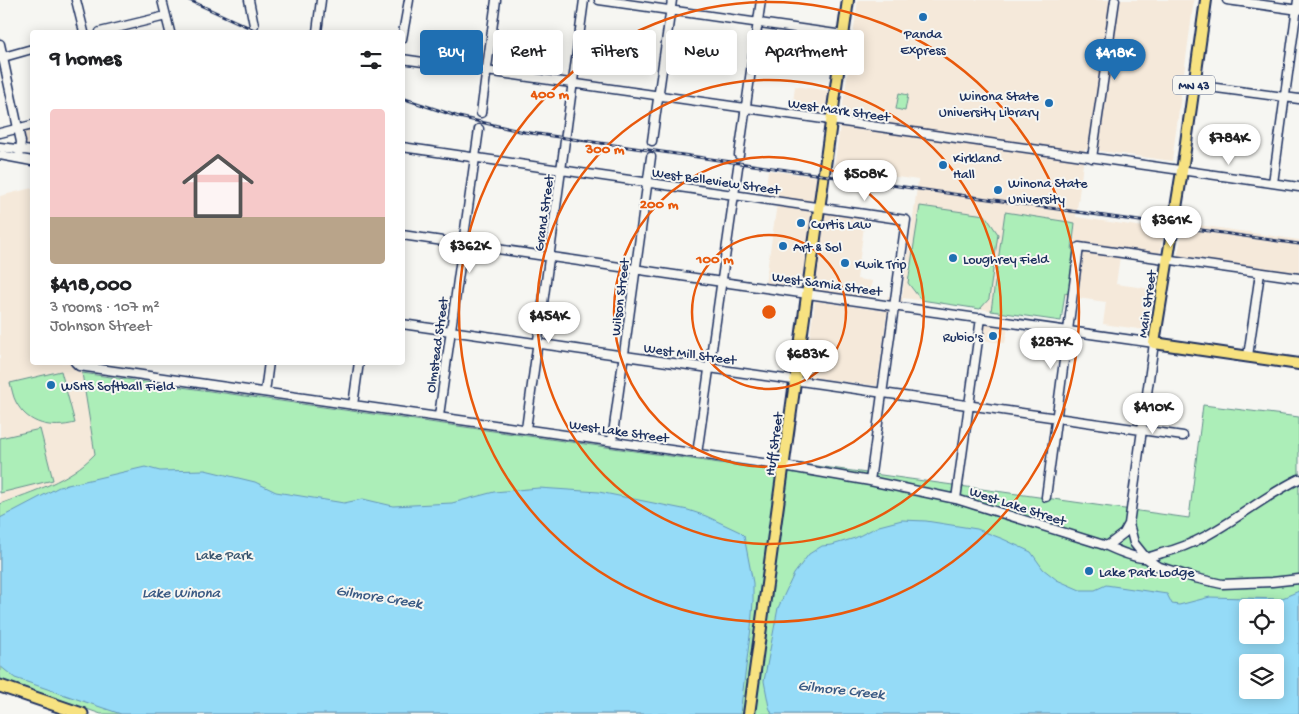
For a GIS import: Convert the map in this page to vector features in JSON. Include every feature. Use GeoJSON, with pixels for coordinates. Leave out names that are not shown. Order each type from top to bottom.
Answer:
{"type":"FeatureCollection","features":[{"type":"Feature","properties":{"kind":"highway"},"geometry":{"type":"LineString","coordinates":[[0,686],[82,714]]}},
{"type":"Feature","properties":{"kind":"highway"},"geometry":{"type":"LineString","coordinates":[[0,694],[60,714]]}},
{"type":"Feature","properties":{"kind":"main road","name":"Huff Street"},"geometry":{"type":"LineString","coordinates":[[844,30],[848,0]]}},
{"type":"Feature","properties":{"kind":"main road","name":"Main Street"},"geometry":{"type":"LineString","coordinates":[[1154,343],[1182,171],[1206,0]]}},
{"type":"Feature","properties":{"kind":"main road","name":"Huff Street"},"geometry":{"type":"LineString","coordinates":[[749,714],[821,207],[838,75]]}},
{"type":"Feature","properties":{"kind":"main road","name":"West Sarnia Street"},"geometry":{"type":"LineString","coordinates":[[1154,343],[1299,364]]}},
{"type":"Feature","properties":{"kind":"street"},"geometry":{"type":"LineString","coordinates":[[76,0],[84,30]]}},
{"type":"Feature","properties":{"kind":"street"},"geometry":{"type":"LineString","coordinates":[[162,0],[170,30]]}},
{"type":"Feature","properties":{"kind":"street"},"geometry":{"type":"LineString","coordinates":[[249,0],[254,25]]}},
{"type":"Feature","properties":{"kind":"street"},"geometry":{"type":"LineString","coordinates":[[317,30],[321,0]]}},
{"type":"Feature","properties":{"kind":"street"},"geometry":{"type":"LineString","coordinates":[[403,30],[408,0]]}},
{"type":"Feature","properties":{"kind":"street"},"geometry":{"type":"LineString","coordinates":[[481,113],[485,70],[496,0]]}},
{"type":"Feature","properties":{"kind":"street","name":"Grand Street"},"geometry":{"type":"LineString","coordinates":[[526,429],[584,0]]}},
{"type":"Feature","properties":{"kind":"street"},"geometry":{"type":"LineString","coordinates":[[599,0],[808,30]]}},
{"type":"Feature","properties":{"kind":"street"},"geometry":{"type":"LineString","coordinates":[[652,141],[672,0]]}},
{"type":"Feature","properties":{"kind":"street"},"geometry":{"type":"LineString","coordinates":[[739,155],[761,0]]}},
{"type":"Feature","properties":{"kind":"street"},"geometry":{"type":"LineString","coordinates":[[1092,158],[1115,0]]}},
{"type":"Feature","properties":{"kind":"street"},"geometry":{"type":"LineString","coordinates":[[1227,0],[1298,10]]}},
{"type":"Feature","properties":{"kind":"street"},"geometry":{"type":"LineString","coordinates":[[1273,183],[1298,0]]}},
{"type":"Feature","properties":{"kind":"street"},"geometry":{"type":"LineString","coordinates":[[108,30],[166,16]]}},
{"type":"Feature","properties":{"kind":"street"},"geometry":{"type":"LineString","coordinates":[[0,44],[19,129],[21,142],[19,158]]}},
{"type":"Feature","properties":{"kind":"street"},"geometry":{"type":"LineString","coordinates":[[2,57],[30,50]]}},
{"type":"Feature","properties":{"kind":"street","name":"West Mark Street"},"geometry":{"type":"LineString","coordinates":[[405,59],[1299,187]]}},
{"type":"Feature","properties":{"kind":"street"},"geometry":{"type":"LineString","coordinates":[[1194,85],[1299,99]]}},
{"type":"Feature","properties":{"kind":"street"},"geometry":{"type":"LineString","coordinates":[[0,133],[30,126]]}},
{"type":"Feature","properties":{"kind":"street","name":"Olmstead Street"},"geometry":{"type":"LineString","coordinates":[[439,416],[479,129]]}},
{"type":"Feature","properties":{"kind":"street"},"geometry":{"type":"LineString","coordinates":[[0,147],[30,151]]}},
{"type":"Feature","properties":{"kind":"street","name":"West Belleview Street"},"geometry":{"type":"LineString","coordinates":[[405,147],[906,220],[896,306]]}},
{"type":"Feature","properties":{"kind":"street"},"geometry":{"type":"LineString","coordinates":[[0,155],[30,161]]}},
{"type":"Feature","properties":{"kind":"street","name":"Wilson Street"},"geometry":{"type":"LineString","coordinates":[[612,442],[651,157]]}},
{"type":"Feature","properties":{"kind":"street"},"geometry":{"type":"LineString","coordinates":[[698,454],[738,167]]}},
{"type":"Feature","properties":{"kind":"street","name":"West Sarnia Street"},"geometry":{"type":"LineString","coordinates":[[405,235],[1154,343]]}},
{"type":"Feature","properties":{"kind":"street"},"geometry":{"type":"LineString","coordinates":[[1046,496],[1079,247],[1299,278]]}},
{"type":"Feature","properties":{"kind":"street"},"geometry":{"type":"LineString","coordinates":[[1248,356],[1260,272]]}},
{"type":"Feature","properties":{"kind":"street"},"geometry":{"type":"LineString","coordinates":[[870,481],[896,306]]}},
{"type":"Feature","properties":{"kind":"street"},"geometry":{"type":"LineString","coordinates":[[956,499],[981,318]]}},
{"type":"Feature","properties":{"kind":"street","name":"West Mill Street"},"geometry":{"type":"LineString","coordinates":[[405,324],[1183,436]]}},
{"type":"Feature","properties":{"kind":"street","name":"Main Street"},"geometry":{"type":"LineString","coordinates":[[1146,558],[1134,543],[1129,524],[1154,343]]}},
{"type":"Feature","properties":{"kind":"street","name":"West Lake Street"},"geometry":{"type":"LineString","coordinates":[[84,365],[784,466],[870,481],[956,499],[1107,546],[1119,552],[1146,558]]}},
{"type":"Feature","properties":{"kind":"street"},"geometry":{"type":"LineString","coordinates":[[265,392],[269,365]]}},
{"type":"Feature","properties":{"kind":"street"},"geometry":{"type":"LineString","coordinates":[[353,405],[359,365]]}},
{"type":"Feature","properties":{"kind":"street"},"geometry":{"type":"LineString","coordinates":[[1146,558],[1193,543],[1228,523],[1270,494],[1299,479]]}},
{"type":"Feature","properties":{"kind":"street"},"geometry":{"type":"LineString","coordinates":[[1107,546],[1124,533],[1129,524]]}},
{"type":"Feature","properties":{"kind":"street"},"geometry":{"type":"LineString","coordinates":[[1146,558],[1157,566],[1222,584],[1299,579]]}},
{"type":"Feature","properties":{"kind":"shaded area","name":"Winona State University"},"geometry":{"type":"Polygon","coordinates":[[[858,0],[1194,0],[1172,161],[1085,149],[1076,217],[1164,230],[1160,254],[1121,249],[1116,284],[1152,289],[1146,330],[1103,324],[1106,302],[1064,296],[1060,320],[903,298],[900,315],[887,314],[877,386],[804,376],[815,301],[885,311],[888,296],[902,297],[918,180],[834,168],[847,75],[864,75],[864,30],[854,30],[858,0]]]}},
{"type":"Feature","properties":{"kind":"shaded area"},"geometry":{"type":"Polygon","coordinates":[[[795,86],[831,91],[828,115],[792,111],[795,86]]]}},
{"type":"Feature","properties":{"kind":"shaded area"},"geometry":{"type":"Polygon","coordinates":[[[30,128],[30,147],[25,142],[22,130],[30,128]]]}},
{"type":"Feature","properties":{"kind":"shaded area"},"geometry":{"type":"Polygon","coordinates":[[[768,170],[820,177],[816,204],[765,197],[768,170]]]}},
{"type":"Feature","properties":{"kind":"shaded area"},"geometry":{"type":"Polygon","coordinates":[[[30,188],[30,365],[78,365],[82,373],[95,454],[83,467],[55,483],[0,504],[0,196],[30,188]]]}},
{"type":"Feature","properties":{"kind":"shaded area"},"geometry":{"type":"Polygon","coordinates":[[[777,204],[816,210],[805,289],[765,284],[777,204]]]}},
{"type":"Feature","properties":{"kind":"shaded area"},"geometry":{"type":"Polygon","coordinates":[[[824,213],[865,219],[857,279],[872,281],[869,300],[813,292],[824,213]]]}},
{"type":"Feature","properties":{"kind":"shaded area"},"geometry":{"type":"Polygon","coordinates":[[[1185,223],[1299,240],[1299,275],[1177,257],[1185,223]]]}},
{"type":"Feature","properties":{"kind":"shaded area"},"geometry":{"type":"Polygon","coordinates":[[[982,323],[1008,327],[1005,343],[980,340],[982,323]]]}},
{"type":"Feature","properties":{"kind":"green space"},"geometry":{"type":"Polygon","coordinates":[[[899,93],[908,95],[905,111],[896,109],[899,93]]]}},
{"type":"Feature","properties":{"kind":"green space","name":"Loughrey Field"},"geometry":{"type":"Polygon","coordinates":[[[920,206],[985,215],[998,234],[989,299],[980,309],[921,300],[908,283],[920,206]]]}},
{"type":"Feature","properties":{"kind":"green space"},"geometry":{"type":"Polygon","coordinates":[[[1005,212],[1075,223],[1072,250],[1077,251],[1070,294],[1065,293],[1061,321],[991,311],[1005,212]]]}},
{"type":"Feature","properties":{"kind":"green space"},"geometry":{"type":"Polygon","coordinates":[[[61,371],[75,423],[49,425],[27,416],[16,402],[10,383],[61,371]]]}},
{"type":"Feature","properties":{"kind":"green space","name":"Lake Park"},"geometry":{"type":"Polygon","coordinates":[[[82,373],[776,471],[795,463],[1189,518],[1203,405],[1299,417],[1299,714],[101,714],[0,679],[0,504],[51,484],[85,463],[95,454],[82,373]]]}},
{"type":"Feature","properties":{"kind":"green space"},"geometry":{"type":"Polygon","coordinates":[[[40,429],[53,480],[0,493],[0,438],[40,429]]]}},
{"type":"Feature","properties":{"kind":"water","name":"Lake Winona"},"geometry":{"type":"Polygon","coordinates":[[[145,467],[160,471],[205,470],[255,482],[276,492],[344,503],[363,499],[393,506],[452,503],[494,492],[539,488],[599,492],[688,510],[706,516],[740,532],[744,536],[753,583],[751,628],[740,714],[121,714],[15,678],[0,666],[0,518],[59,487],[145,467]]]}},
{"type":"Feature","properties":{"kind":"water","name":"Gilmore Creek"},"geometry":{"type":"Polygon","coordinates":[[[902,520],[926,521],[977,529],[1031,552],[1043,569],[1057,580],[1080,590],[1095,590],[1106,585],[1167,594],[1172,604],[1179,605],[1210,597],[1280,599],[1299,591],[1299,714],[772,714],[764,681],[778,608],[794,574],[809,554],[822,546],[855,538],[879,526],[902,520]]]}},
{"type":"Feature","properties":{"kind":"railway"},"geometry":{"type":"LineString","coordinates":[[189,0],[255,30]]}},
{"type":"Feature","properties":{"kind":"railway"},"geometry":{"type":"LineString","coordinates":[[405,99],[459,117],[524,132],[1299,244]]}},
{"type":"Feature","properties":{"kind":"place","name":"Panda Express"},"geometry":{"type":"Point","coordinates":[923,17]}},
{"type":"Feature","properties":{"kind":"place","name":"Winona State University Library"},"geometry":{"type":"Point","coordinates":[1049,103]}},
{"type":"Feature","properties":{"kind":"place","name":"Kirkland Hall"},"geometry":{"type":"Point","coordinates":[943,165]}},
{"type":"Feature","properties":{"kind":"place","name":"Winona State University"},"geometry":{"type":"Point","coordinates":[998,190]}},
{"type":"Feature","properties":{"kind":"place","name":"Curtis Law"},"geometry":{"type":"Point","coordinates":[801,223]}},
{"type":"Feature","properties":{"kind":"place","name":"Art & Sol"},"geometry":{"type":"Point","coordinates":[783,246]}},
{"type":"Feature","properties":{"kind":"place","name":"Loughrey Field"},"geometry":{"type":"Point","coordinates":[953,258]}},
{"type":"Feature","properties":{"kind":"place","name":"Kwik Trip"},"geometry":{"type":"Point","coordinates":[845,263]}},
{"type":"Feature","properties":{"kind":"place","name":"Rubio's"},"geometry":{"type":"Point","coordinates":[993,336]}},
{"type":"Feature","properties":{"kind":"place","name":"WSHS Softball Field"},"geometry":{"type":"Point","coordinates":[51,385]}},
{"type":"Feature","properties":{"kind":"place","name":"Lake Park Lodge"},"geometry":{"type":"Point","coordinates":[1089,571]}}]}
